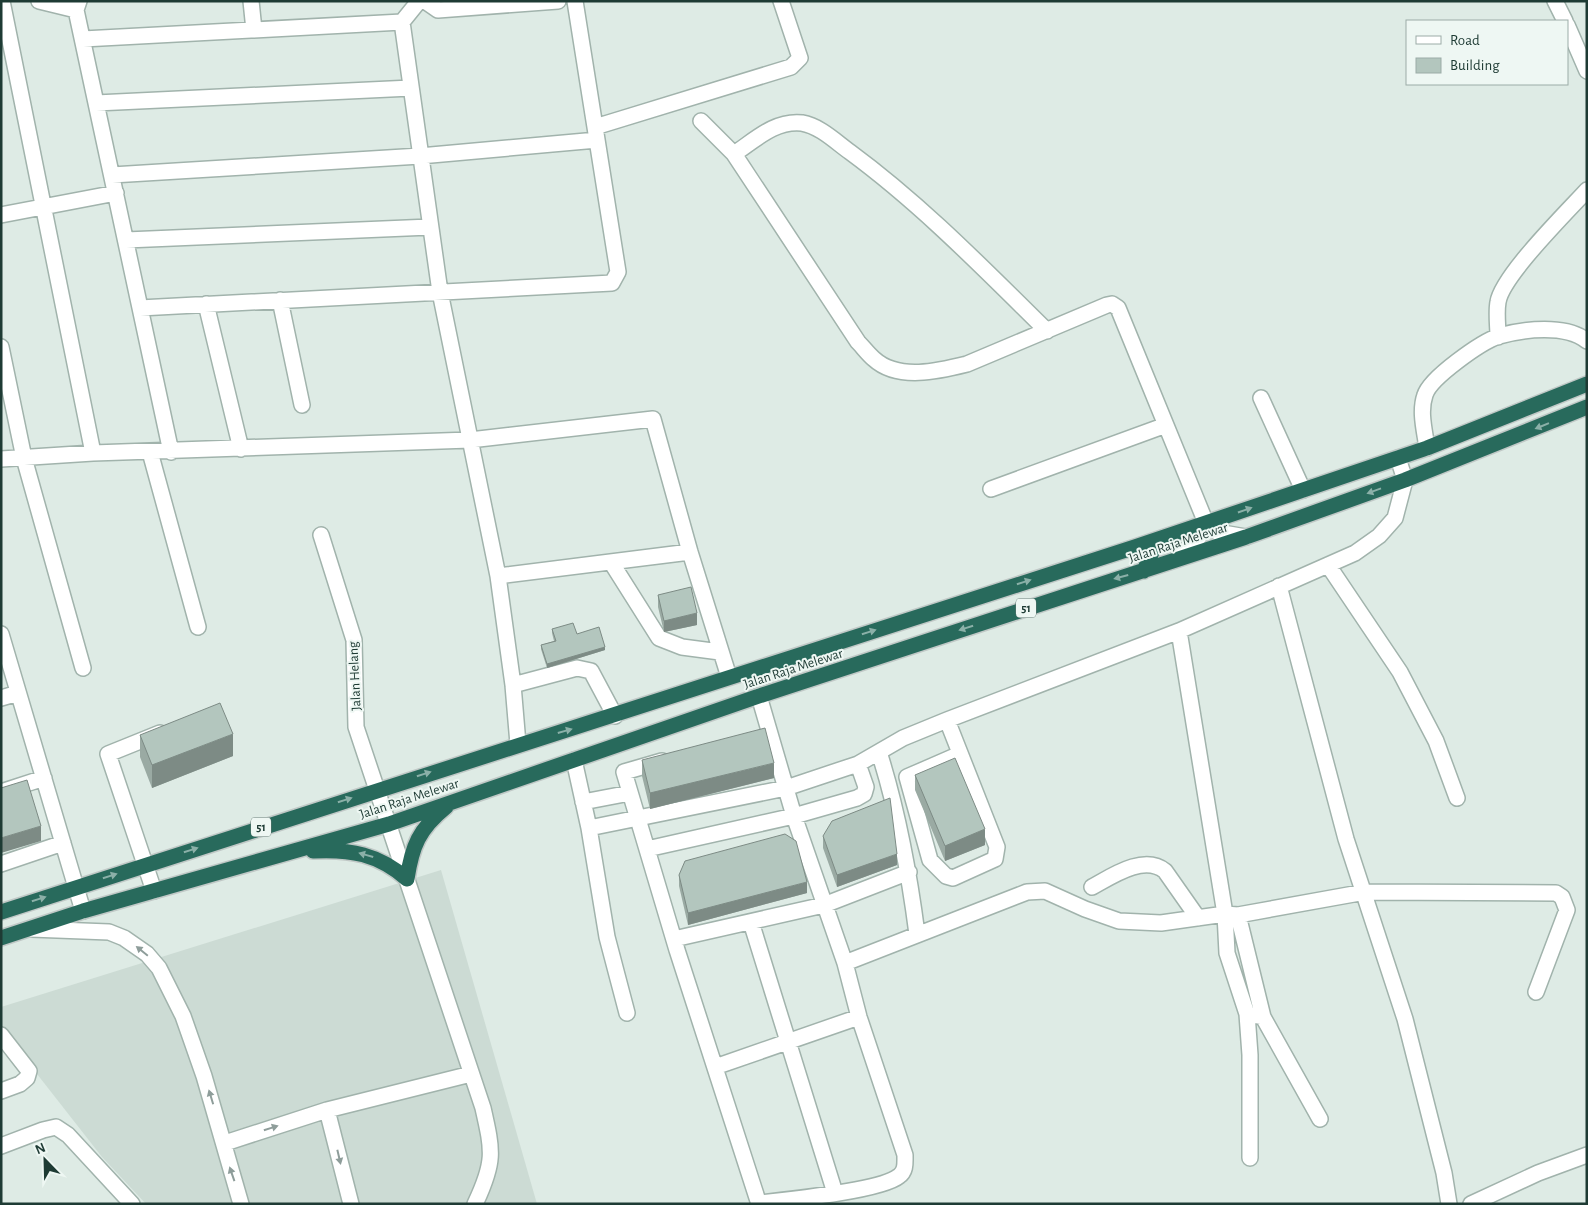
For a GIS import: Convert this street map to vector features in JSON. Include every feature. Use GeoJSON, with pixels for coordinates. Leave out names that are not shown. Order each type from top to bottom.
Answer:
{"type":"FeatureCollection","features":[{"type":"Feature","properties":{"kind":"highway","name":"Jalan Raja Melewar"},"geometry":{"type":"LineString","coordinates":[[1,912],[378,789],[518,744],[615,716],[729,677],[1135,547],[1427,448],[1587,384]]}},
{"type":"Feature","properties":{"kind":"highway","name":"Jalan Raja Melewar"},"geometry":{"type":"LineString","coordinates":[[1,938],[83,911],[389,824],[759,696],[1246,537],[1405,480],[1587,407]]}},
{"type":"Feature","properties":{"kind":"highway"},"geometry":{"type":"LineString","coordinates":[[1135,547],[1148,548],[1152,552],[1144,571]]}},
{"type":"Feature","properties":{"kind":"highway"},"geometry":{"type":"LineString","coordinates":[[287,852],[348,850],[374,858],[407,879],[414,846],[422,829],[433,817],[460,799]]}},
{"type":"Feature","properties":{"kind":"street"},"geometry":{"type":"LineString","coordinates":[[2,1],[93,453]]}},
{"type":"Feature","properties":{"kind":"street"},"geometry":{"type":"LineString","coordinates":[[39,1],[78,6],[96,103],[171,452]]}},
{"type":"Feature","properties":{"kind":"street"},"geometry":{"type":"LineString","coordinates":[[251,1],[254,30]]}},
{"type":"Feature","properties":{"kind":"street"},"geometry":{"type":"LineString","coordinates":[[419,1],[402,22],[440,292],[498,576],[513,685],[518,744]]}},
{"type":"Feature","properties":{"kind":"street"},"geometry":{"type":"LineString","coordinates":[[425,1],[438,10],[558,1]]}},
{"type":"Feature","properties":{"kind":"street"},"geometry":{"type":"LineString","coordinates":[[140,308],[612,283],[618,272],[575,1]]}},
{"type":"Feature","properties":{"kind":"street"},"geometry":{"type":"LineString","coordinates":[[112,176],[420,156],[596,134],[791,67],[800,58],[781,1]]}},
{"type":"Feature","properties":{"kind":"street"},"geometry":{"type":"LineString","coordinates":[[1555,1],[1564,20]]}},
{"type":"Feature","properties":{"kind":"street"},"geometry":{"type":"LineString","coordinates":[[83,39],[402,22]]}},
{"type":"Feature","properties":{"kind":"street"},"geometry":{"type":"LineString","coordinates":[[1568,27],[1587,71]]}},
{"type":"Feature","properties":{"kind":"street"},"geometry":{"type":"LineString","coordinates":[[96,103],[411,88]]}},
{"type":"Feature","properties":{"kind":"street"},"geometry":{"type":"LineString","coordinates":[[701,121],[734,154],[858,342],[874,360],[896,372],[943,370],[967,364],[1107,305],[1112,304],[1118,308],[1206,522],[1217,532],[1246,537]]}},
{"type":"Feature","properties":{"kind":"street"},"geometry":{"type":"LineString","coordinates":[[734,154],[770,129],[784,124],[802,123],[820,130],[893,184],[1047,331]]}},
{"type":"Feature","properties":{"kind":"street"},"geometry":{"type":"LineString","coordinates":[[1498,337],[1498,302],[1502,289],[1515,271],[1587,190]]}},
{"type":"Feature","properties":{"kind":"street"},"geometry":{"type":"LineString","coordinates":[[1,215],[116,192]]}},
{"type":"Feature","properties":{"kind":"street"},"geometry":{"type":"LineString","coordinates":[[126,240],[430,227]]}},
{"type":"Feature","properties":{"kind":"street"},"geometry":{"type":"LineString","coordinates":[[280,300],[302,405]]}},
{"type":"Feature","properties":{"kind":"street"},"geometry":{"type":"LineString","coordinates":[[206,304],[241,449]]}},
{"type":"Feature","properties":{"kind":"street"},"geometry":{"type":"LineString","coordinates":[[1427,448],[1422,411],[1425,394],[1437,377],[1453,364],[1498,337],[1551,328],[1577,333],[1587,341]]}},
{"type":"Feature","properties":{"kind":"street"},"geometry":{"type":"LineString","coordinates":[[1,347],[24,458],[83,668]]}},
{"type":"Feature","properties":{"kind":"street"},"geometry":{"type":"LineString","coordinates":[[1261,398],[1303,490]]}},
{"type":"Feature","properties":{"kind":"street"},"geometry":{"type":"LineString","coordinates":[[1,459],[93,453],[171,452],[470,440],[653,419],[690,552],[729,677]]}},
{"type":"Feature","properties":{"kind":"street"},"geometry":{"type":"LineString","coordinates":[[991,489],[1166,425]]}},
{"type":"Feature","properties":{"kind":"street"},"geometry":{"type":"LineString","coordinates":[[150,452],[198,627]]}},
{"type":"Feature","properties":{"kind":"street"},"geometry":{"type":"LineString","coordinates":[[589,828],[786,788],[858,764],[903,738],[1179,631],[1355,553],[1379,536],[1395,518],[1405,480],[1398,458]]}},
{"type":"Feature","properties":{"kind":"street"},"geometry":{"type":"LineString","coordinates":[[1177,560],[1199,537],[1206,522]]}},
{"type":"Feature","properties":{"kind":"street","name":"Jalan Helang"},"geometry":{"type":"LineString","coordinates":[[321,535],[354,640],[356,727],[483,1108],[492,1148],[491,1166],[475,1204]]}},
{"type":"Feature","properties":{"kind":"street"},"geometry":{"type":"LineString","coordinates":[[498,576],[690,552]]}},
{"type":"Feature","properties":{"kind":"street"},"geometry":{"type":"LineString","coordinates":[[611,562],[659,638],[682,647],[720,652]]}},
{"type":"Feature","properties":{"kind":"street"},"geometry":{"type":"LineString","coordinates":[[1328,565],[1400,672],[1436,741],[1457,798]]}},
{"type":"Feature","properties":{"kind":"street"},"geometry":{"type":"LineString","coordinates":[[1279,586],[1346,839],[1365,892],[1405,1019],[1444,1174],[1449,1204]]}},
{"type":"Feature","properties":{"kind":"street"},"geometry":{"type":"LineString","coordinates":[[1179,631],[1232,914],[1263,1017],[1320,1119]]}},
{"type":"Feature","properties":{"kind":"street"},"geometry":{"type":"LineString","coordinates":[[1,634],[83,911]]}},
{"type":"Feature","properties":{"kind":"street"},"geometry":{"type":"LineString","coordinates":[[513,685],[577,668],[591,671],[615,716]]}},
{"type":"Feature","properties":{"kind":"street"},"geometry":{"type":"LineString","coordinates":[[1,698],[18,692]]}},
{"type":"Feature","properties":{"kind":"street"},"geometry":{"type":"LineString","coordinates":[[678,756],[624,772],[674,939],[759,1204],[835,1193],[885,1183],[899,1177],[905,1169],[905,1155],[859,1017],[844,963],[794,816],[759,696]]}},
{"type":"Feature","properties":{"kind":"street"},"geometry":{"type":"LineString","coordinates":[[946,720],[960,754],[998,847],[995,859],[953,878],[946,876],[930,860],[908,777],[960,754]]}},
{"type":"Feature","properties":{"kind":"street"},"geometry":{"type":"LineString","coordinates":[[154,891],[108,754],[172,728]]}},
{"type":"Feature","properties":{"kind":"street"},"geometry":{"type":"LineString","coordinates":[[751,734],[769,729]]}},
{"type":"Feature","properties":{"kind":"street"},"geometry":{"type":"LineString","coordinates":[[879,752],[896,809],[909,872],[916,934]]}},
{"type":"Feature","properties":{"kind":"street"},"geometry":{"type":"LineString","coordinates":[[574,760],[589,828],[607,937],[627,1012]]}},
{"type":"Feature","properties":{"kind":"street"},"geometry":{"type":"LineString","coordinates":[[647,849],[794,816],[864,794],[866,787],[858,764]]}},
{"type":"Feature","properties":{"kind":"street"},"geometry":{"type":"LineString","coordinates":[[1,792],[44,778]]}},
{"type":"Feature","properties":{"kind":"street"},"geometry":{"type":"LineString","coordinates":[[583,802],[630,793]]}},
{"type":"Feature","properties":{"kind":"street"},"geometry":{"type":"LineString","coordinates":[[1,864],[63,843]]}},
{"type":"Feature","properties":{"kind":"street"},"geometry":{"type":"LineString","coordinates":[[1092,888],[1131,868],[1149,863],[1158,865],[1166,871],[1198,918]]}},
{"type":"Feature","properties":{"kind":"street"},"geometry":{"type":"LineString","coordinates":[[674,939],[824,905],[909,872]]}},
{"type":"Feature","properties":{"kind":"street"},"geometry":{"type":"LineString","coordinates":[[844,963],[1027,892],[1045,891],[1085,909],[1120,921],[1161,923],[1232,914],[1365,892],[1556,893],[1562,897],[1566,910],[1536,992]]}},
{"type":"Feature","properties":{"kind":"street"},"geometry":{"type":"LineString","coordinates":[[1232,914],[1227,953],[1247,1014],[1250,1055],[1250,1158]]}},
{"type":"Feature","properties":{"kind":"street"},"geometry":{"type":"LineString","coordinates":[[750,922],[835,1193]]}},
{"type":"Feature","properties":{"kind":"street"},"geometry":{"type":"LineString","coordinates":[[28,929],[109,932],[124,938],[147,954],[159,968],[183,1016],[225,1143],[241,1204]]}},
{"type":"Feature","properties":{"kind":"street"},"geometry":{"type":"LineString","coordinates":[[1247,1014],[1263,1017]]}},
{"type":"Feature","properties":{"kind":"street"},"geometry":{"type":"LineString","coordinates":[[715,1067],[859,1017]]}},
{"type":"Feature","properties":{"kind":"street"},"geometry":{"type":"LineString","coordinates":[[1,1035],[29,1071],[27,1078],[20,1084],[1,1091]]}},
{"type":"Feature","properties":{"kind":"street"},"geometry":{"type":"LineString","coordinates":[[225,1143],[326,1110],[471,1074]]}},
{"type":"Feature","properties":{"kind":"street"},"geometry":{"type":"LineString","coordinates":[[326,1110],[351,1204]]}},
{"type":"Feature","properties":{"kind":"street"},"geometry":{"type":"LineString","coordinates":[[1,1146],[43,1130],[56,1128],[68,1135],[132,1204]]}},
{"type":"Feature","properties":{"kind":"street"},"geometry":{"type":"LineString","coordinates":[[1475,1203],[1538,1173],[1587,1155]]}},
{"type":"Feature","properties":{"kind":"shaded area"},"geometry":{"type":"Polygon","coordinates":[[[441,870],[537,1204],[146,1204],[102,1157],[1,1028],[1,1007],[441,870]]]}},
{"type":"Feature","properties":{"kind":"building"},"geometry":{"type":"Polygon","coordinates":[[[691,587],[697,613],[664,621],[658,595],[691,587]]]}},
{"type":"Feature","properties":{"kind":"building"},"geometry":{"type":"Polygon","coordinates":[[[573,623],[577,634],[599,627],[605,647],[547,664],[541,645],[556,641],[552,629],[573,623]]]}},
{"type":"Feature","properties":{"kind":"building"},"geometry":{"type":"Polygon","coordinates":[[[220,703],[233,734],[152,765],[140,735],[220,703]]]}},
{"type":"Feature","properties":{"kind":"building"},"geometry":{"type":"Polygon","coordinates":[[[765,728],[774,763],[650,793],[642,760],[765,728]]]}},
{"type":"Feature","properties":{"kind":"building"},"geometry":{"type":"Polygon","coordinates":[[[955,758],[985,829],[945,846],[915,775],[955,758]]]}},
{"type":"Feature","properties":{"kind":"building"},"geometry":{"type":"Polygon","coordinates":[[[27,780],[41,826],[1,838],[1,788],[27,780]]]}},
{"type":"Feature","properties":{"kind":"building"},"geometry":{"type":"Polygon","coordinates":[[[890,798],[897,854],[837,875],[823,836],[832,821],[890,798]]]}},
{"type":"Feature","properties":{"kind":"building"},"geometry":{"type":"Polygon","coordinates":[[[785,834],[796,841],[807,882],[688,913],[679,875],[685,861],[785,834]]]}}]}
